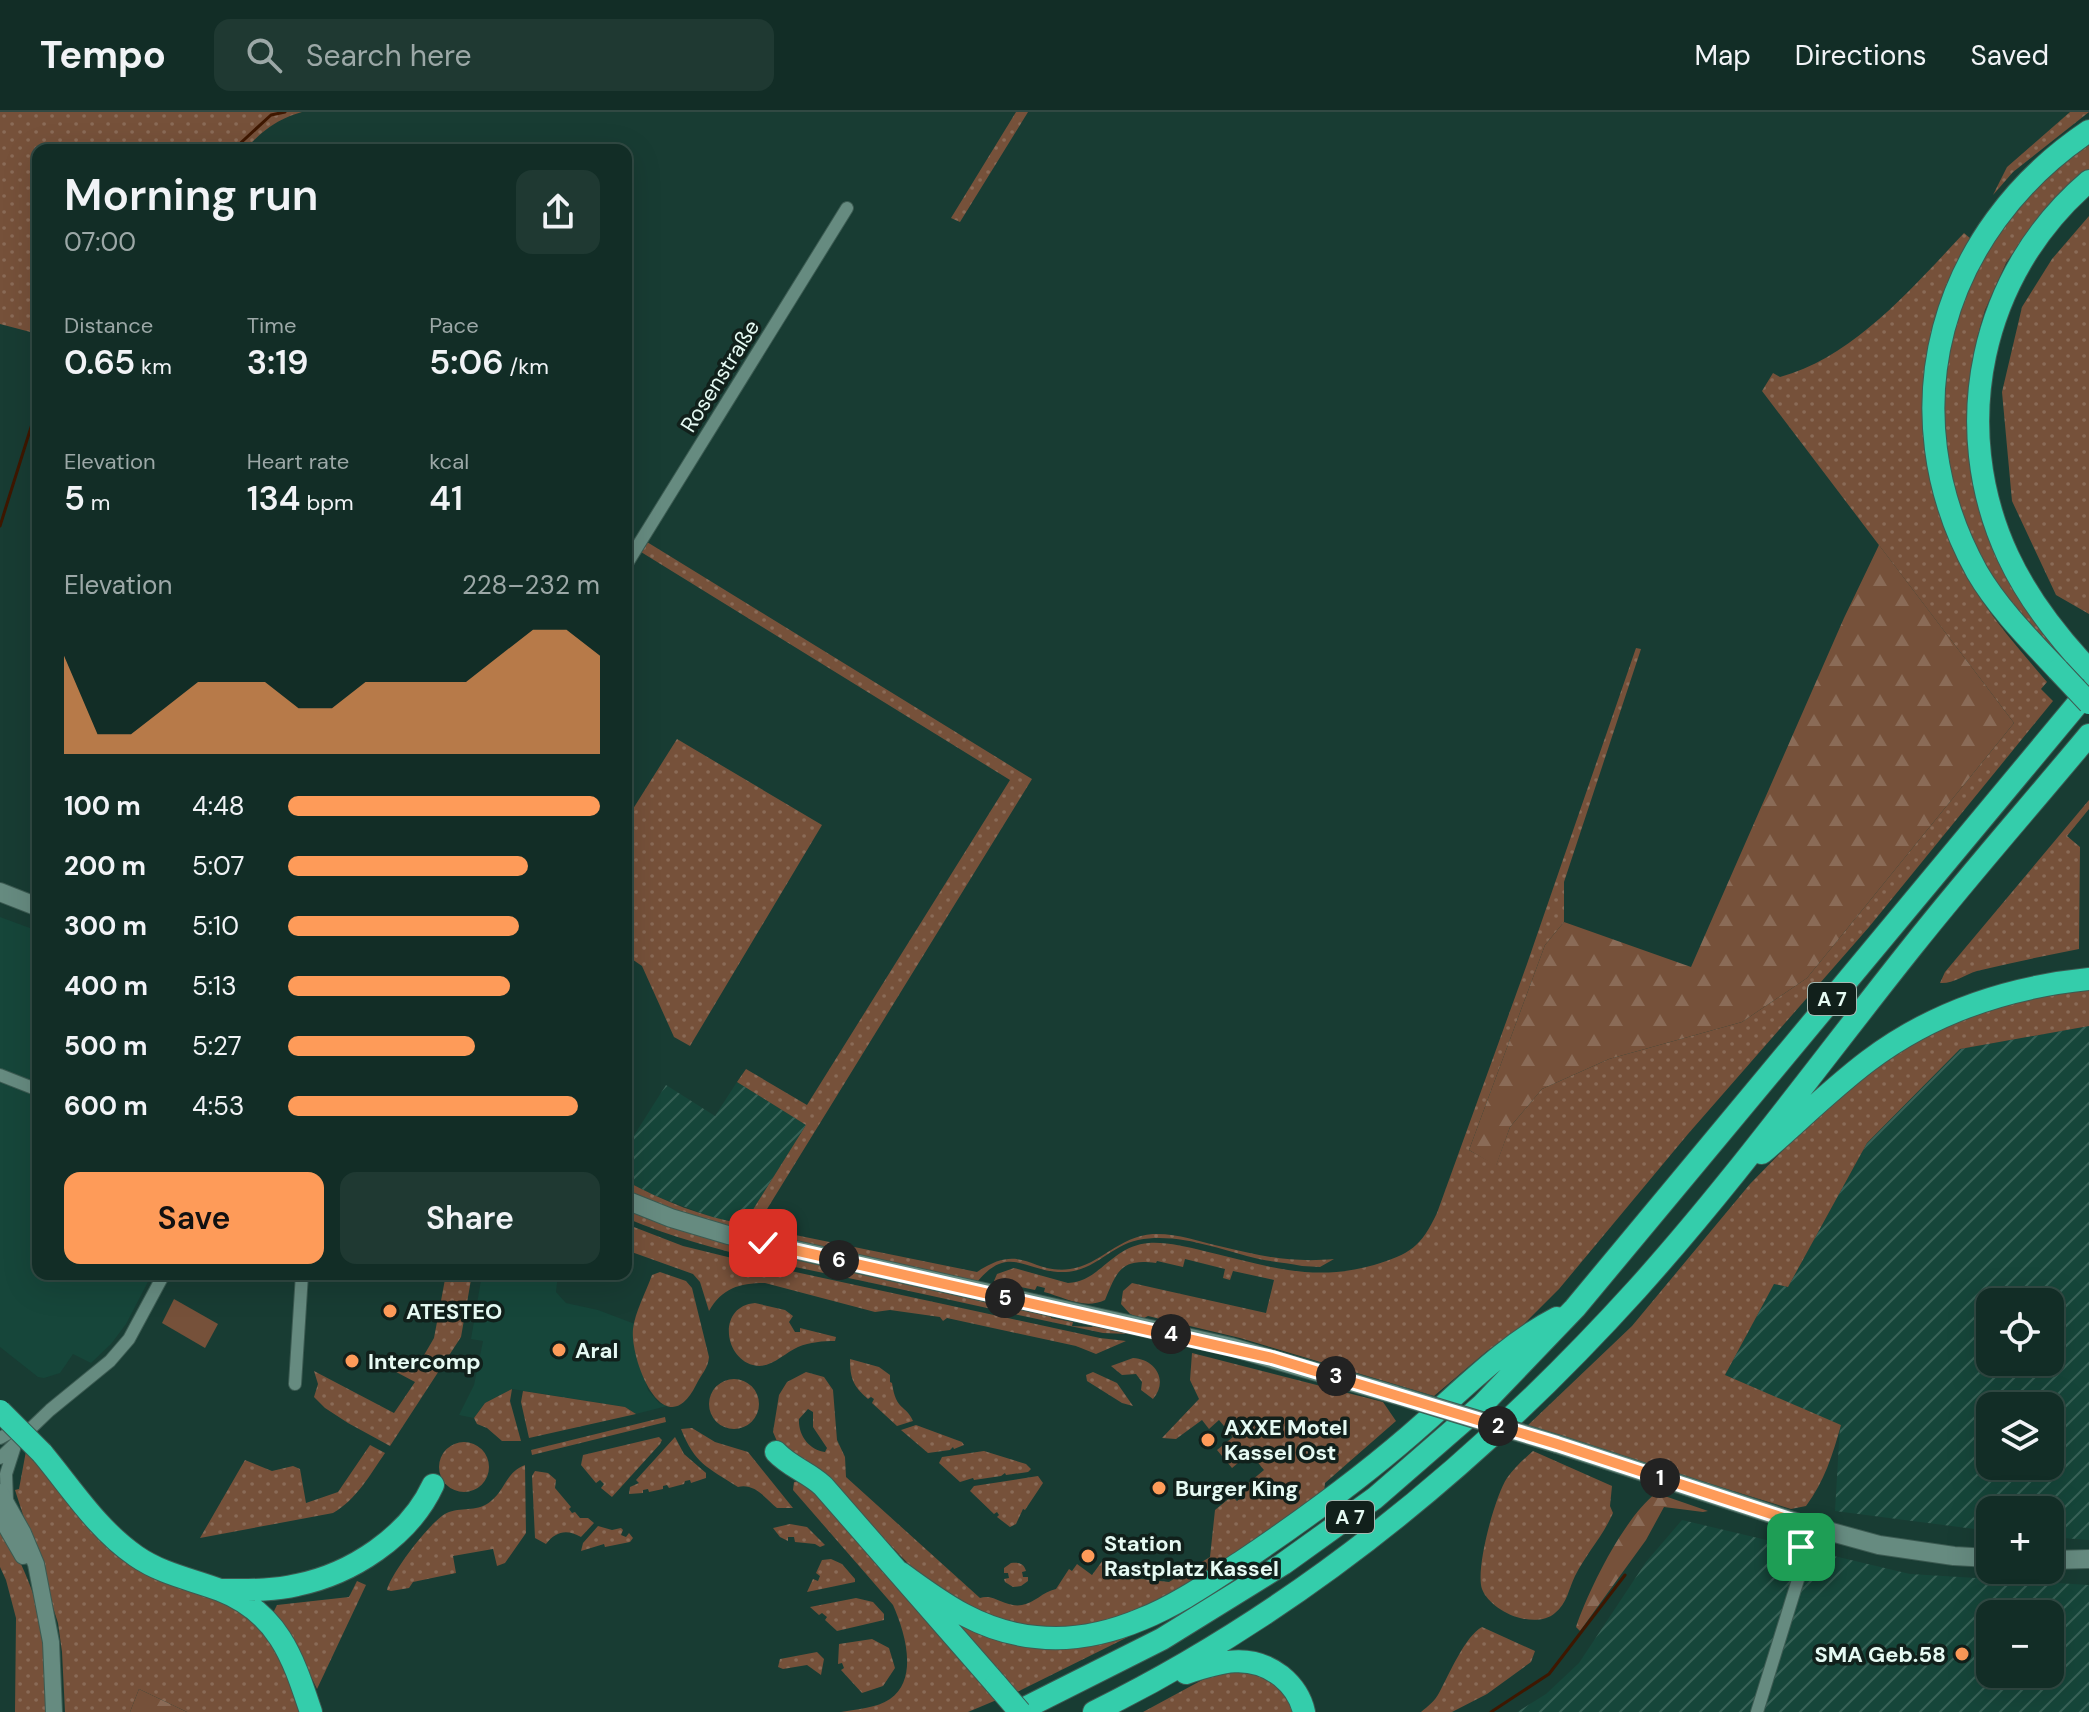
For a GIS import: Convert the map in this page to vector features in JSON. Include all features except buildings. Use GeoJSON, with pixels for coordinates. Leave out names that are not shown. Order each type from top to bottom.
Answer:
{"type":"FeatureCollection","features":[{"type":"Feature","properties":{"kind":"highway"},"geometry":{"type":"LineString","coordinates":[[2089,131],[2016,192],[1979,243],[1951,301],[1934,388],[1936,448],[1949,507],[1961,540],[1999,605],[2089,703]]}},
{"type":"Feature","properties":{"kind":"highway"},"geometry":{"type":"LineString","coordinates":[[2089,181],[2047,224],[2011,280],[1986,345],[1977,417],[1986,492],[2009,557],[2030,595],[2089,670]]}},
{"type":"Feature","properties":{"kind":"highway","name":"A 7"},"geometry":{"type":"LineString","coordinates":[[1019,1712],[1162,1639],[1224,1603],[1375,1498],[1482,1405],[1575,1308],[2089,690]]}},
{"type":"Feature","properties":{"kind":"highway","name":"A 7"},"geometry":{"type":"LineString","coordinates":[[1094,1712],[1220,1643],[1321,1573],[1449,1475],[1591,1339],[1719,1191],[1914,944],[2089,735]]}},
{"type":"Feature","properties":{"kind":"highway"},"geometry":{"type":"LineString","coordinates":[[1719,1191],[1867,1061],[1900,1039],[1972,1004],[2050,984],[2089,979]]}},
{"type":"Feature","properties":{"kind":"highway"},"geometry":{"type":"LineString","coordinates":[[901,1573],[945,1606],[969,1619],[1027,1636],[1086,1635],[1141,1620],[1206,1584],[1303,1519],[1375,1464],[1483,1370],[1539,1328],[1575,1308]]}},
{"type":"Feature","properties":{"kind":"highway"},"geometry":{"type":"LineString","coordinates":[[0,1411],[42,1453],[95,1520],[130,1551],[177,1577],[221,1590],[249,1607],[277,1632],[296,1665],[311,1712]]}},
{"type":"Feature","properties":{"kind":"highway"},"geometry":{"type":"LineString","coordinates":[[776,1452],[786,1463],[809,1474],[823,1486],[1019,1712]]}},
{"type":"Feature","properties":{"kind":"highway"},"geometry":{"type":"LineString","coordinates":[[221,1590],[283,1588],[337,1573],[387,1542],[416,1513],[433,1485]]}},
{"type":"Feature","properties":{"kind":"highway"},"geometry":{"type":"LineString","coordinates":[[1142,1687],[1221,1662],[1251,1661],[1262,1664],[1286,1680],[1302,1703],[1304,1712]]}},
{"type":"Feature","properties":{"kind":"main road"},"geometry":{"type":"LineString","coordinates":[[0,892],[32,905]]}},
{"type":"Feature","properties":{"kind":"main road"},"geometry":{"type":"LineString","coordinates":[[632,1202],[728,1235],[1231,1347],[1557,1444],[1827,1532],[1879,1545],[1976,1557]]}},
{"type":"Feature","properties":{"kind":"main road"},"geometry":{"type":"LineString","coordinates":[[2064,1560],[2089,1559]]}},
{"type":"Feature","properties":{"kind":"street","name":"Rosenstraße"},"geometry":{"type":"LineString","coordinates":[[632,555],[847,208]]}},
{"type":"Feature","properties":{"kind":"street"},"geometry":{"type":"LineString","coordinates":[[0,1075],[32,1088]]}},
{"type":"Feature","properties":{"kind":"street"},"geometry":{"type":"LineString","coordinates":[[0,1458],[50,1410],[110,1361],[129,1339],[161,1280]]}},
{"type":"Feature","properties":{"kind":"street"},"geometry":{"type":"LineString","coordinates":[[295,1384],[302,1280]]}},
{"type":"Feature","properties":{"kind":"street"},"geometry":{"type":"LineString","coordinates":[[0,1438],[50,1410]]}},
{"type":"Feature","properties":{"kind":"street"},"geometry":{"type":"LineString","coordinates":[[16,1445],[6,1474],[3,1504],[34,1558],[51,1642],[54,1712]]}},
{"type":"Feature","properties":{"kind":"street"},"geometry":{"type":"LineString","coordinates":[[1799,1523],[1801,1570]]}},
{"type":"Feature","properties":{"kind":"street"},"geometry":{"type":"LineString","coordinates":[[1757,1712],[1801,1570],[1827,1532]]}},
{"type":"Feature","properties":{"kind":"shaded area"},"geometry":{"type":"Polygon","coordinates":[[[0,917],[32,929],[32,1280],[149,1280],[126,1324],[91,1363],[73,1354],[60,1373],[38,1377],[0,1347],[0,917]]]}},
{"type":"Feature","properties":{"kind":"shaded area"},"geometry":{"type":"Polygon","coordinates":[[[2089,1026],[2089,1540],[2064,1538],[2064,1496],[1976,1496],[1976,1529],[1835,1511],[1840,1425],[1725,1375],[1774,1284],[1788,1287],[1867,1143],[1960,1049],[2089,1026]]]}},
{"type":"Feature","properties":{"kind":"shaded area"},"geometry":{"type":"Polygon","coordinates":[[[737,1082],[806,1125],[744,1224],[720,1220],[632,1184],[632,1139],[666,1085],[715,1116],[737,1082]]]}},
{"type":"Feature","properties":{"kind":"shaded area"},"geometry":{"type":"Polygon","coordinates":[[[481,1280],[557,1280],[556,1292],[566,1303],[598,1310],[635,1324],[635,1342],[648,1390],[659,1403],[667,1406],[636,1414],[625,1407],[512,1389],[485,1403],[474,1418],[459,1415],[474,1385],[483,1341],[471,1339],[481,1280]]]}},
{"type":"Feature","properties":{"kind":"shaded area"},"geometry":{"type":"Polygon","coordinates":[[[1682,1520],[1910,1574],[1976,1578],[1976,1584],[2089,1585],[2089,1712],[1517,1712],[1546,1694],[1579,1663],[1646,1562],[1682,1520]]]}},
{"type":"Feature","properties":{"kind":"green space"},"geometry":{"type":"Polygon","coordinates":[[[0,112],[302,112],[270,126],[250,144],[32,144],[32,332],[0,324],[0,112]]]}},
{"type":"Feature","properties":{"kind":"green space"},"geometry":{"type":"Polygon","coordinates":[[[1016,112],[1028,112],[960,222],[951,218],[1016,112]]]}},
{"type":"Feature","properties":{"kind":"green space"},"geometry":{"type":"Polygon","coordinates":[[[2070,112],[2089,112],[2013,172],[1993,195],[2007,167],[2070,112]]]}},
{"type":"Feature","properties":{"kind":"green space"},"geometry":{"type":"Polygon","coordinates":[[[2089,144],[2089,169],[2037,219],[2006,263],[1985,310],[1977,338],[1968,408],[1971,468],[2066,660],[2064,662],[2007,596],[1978,552],[1961,514],[1945,434],[1945,393],[1950,352],[1960,312],[1994,237],[2025,198],[2089,144]]]}},
{"type":"Feature","properties":{"kind":"green space"},"geometry":{"type":"Polygon","coordinates":[[[2089,216],[2089,614],[2056,595],[2012,501],[2002,392],[2022,307],[2052,259],[2089,216]]]}},
{"type":"Feature","properties":{"kind":"green space"},"geometry":{"type":"Polygon","coordinates":[[[1964,233],[1971,239],[1942,296],[1929,349],[1924,415],[1931,481],[1951,545],[1966,575],[1994,617],[2047,682],[2041,689],[2053,701],[1869,927],[1688,1134],[1559,1289],[1514,1334],[1487,1351],[1434,1396],[1240,1338],[1148,1316],[1142,1319],[1130,1314],[1121,1304],[1123,1291],[1132,1283],[1266,1313],[1274,1280],[1233,1271],[1230,1280],[1223,1278],[1225,1269],[1185,1259],[1183,1267],[1157,1261],[1128,1265],[1117,1274],[1105,1300],[1097,1303],[1074,1302],[1044,1292],[1045,1288],[1037,1286],[1035,1290],[1016,1286],[1004,1291],[996,1286],[994,1281],[997,1274],[1014,1268],[1068,1283],[1079,1281],[1125,1250],[1149,1243],[1184,1246],[1268,1266],[1309,1272],[1351,1270],[1374,1265],[1413,1248],[1437,1213],[1636,648],[1641,649],[1564,882],[1564,922],[1545,945],[1469,1150],[1496,1165],[1510,1127],[1542,1089],[1609,1059],[1742,1022],[1807,978],[2014,723],[1762,391],[1773,373],[1780,377],[1807,367],[1857,337],[1903,297],[1964,233]]]}},
{"type":"Feature","properties":{"kind":"green space"},"geometry":{"type":"Polygon","coordinates":[[[647,542],[1032,779],[756,1227],[977,1272],[1005,1259],[1057,1270],[1070,1269],[1091,1262],[1130,1240],[1153,1234],[1178,1236],[1276,1258],[1334,1259],[1320,1267],[1302,1266],[1259,1259],[1184,1240],[1153,1238],[1129,1243],[1076,1271],[1052,1271],[1009,1262],[989,1270],[977,1282],[736,1232],[632,1196],[632,1184],[684,1207],[744,1224],[806,1125],[737,1082],[746,1069],[807,1105],[1010,780],[641,552],[647,542]]]}},
{"type":"Feature","properties":{"kind":"green space"},"geometry":{"type":"Polygon","coordinates":[[[1879,545],[2014,723],[1807,978],[1742,1022],[1609,1059],[1542,1089],[1510,1127],[1496,1166],[1469,1150],[1545,945],[1564,922],[1691,967],[1879,545]]]}},
{"type":"Feature","properties":{"kind":"green space"},"geometry":{"type":"Polygon","coordinates":[[[677,739],[822,825],[690,1046],[674,1037],[642,966],[632,959],[632,810],[677,739]]]}},
{"type":"Feature","properties":{"kind":"green space"},"geometry":{"type":"Polygon","coordinates":[[[2089,800],[2089,809],[2067,836],[2080,847],[2079,949],[1977,971],[1954,981],[1940,983],[1945,972],[2089,800]]]}},
{"type":"Feature","properties":{"kind":"green space"},"geometry":{"type":"Polygon","coordinates":[[[2089,985],[2089,1026],[1960,1049],[1867,1143],[1788,1287],[1774,1284],[1725,1375],[1841,1425],[1827,1467],[1806,1506],[1791,1509],[1526,1427],[1632,1326],[1750,1184],[1845,1087],[1920,1034],[1973,1009],[2089,985]]]}},
{"type":"Feature","properties":{"kind":"green space"},"geometry":{"type":"Polygon","coordinates":[[[632,1210],[955,1295],[1051,1316],[1073,1322],[1072,1326],[1094,1325],[1129,1334],[1103,1333],[740,1255],[632,1220],[632,1210]]]}},
{"type":"Feature","properties":{"kind":"green space"},"geometry":{"type":"Polygon","coordinates":[[[632,1226],[683,1246],[740,1260],[1100,1338],[1126,1341],[1096,1354],[1076,1346],[947,1318],[943,1321],[940,1317],[890,1310],[875,1312],[765,1283],[732,1288],[709,1311],[700,1282],[693,1274],[632,1252],[632,1226]]]}},
{"type":"Feature","properties":{"kind":"green space"},"geometry":{"type":"Polygon","coordinates":[[[660,1272],[686,1281],[692,1288],[709,1357],[706,1368],[684,1402],[673,1407],[662,1403],[652,1392],[643,1377],[634,1343],[633,1329],[638,1309],[652,1275],[660,1272]]]}},
{"type":"Feature","properties":{"kind":"green space"},"geometry":{"type":"Polygon","coordinates":[[[445,1280],[471,1280],[461,1337],[390,1446],[348,1423],[314,1397],[318,1384],[314,1371],[394,1413],[415,1382],[368,1357],[420,1362],[434,1338],[445,1280]]]}},
{"type":"Feature","properties":{"kind":"green space"},"geometry":{"type":"Polygon","coordinates":[[[174,1299],[218,1324],[205,1348],[162,1323],[174,1299]]]}},
{"type":"Feature","properties":{"kind":"green space"},"geometry":{"type":"Polygon","coordinates":[[[755,1303],[785,1310],[793,1316],[789,1322],[795,1332],[800,1332],[800,1328],[836,1337],[835,1341],[807,1344],[771,1363],[753,1365],[735,1352],[729,1332],[735,1313],[743,1306],[755,1303]]]}},
{"type":"Feature","properties":{"kind":"green space"},"geometry":{"type":"Polygon","coordinates":[[[1192,1353],[1383,1402],[1396,1421],[1325,1483],[1324,1493],[1209,1571],[1115,1621],[1060,1631],[998,1623],[926,1582],[863,1517],[782,1453],[773,1432],[779,1395],[787,1382],[806,1372],[824,1377],[833,1390],[837,1440],[845,1457],[846,1477],[980,1598],[990,1597],[1022,1605],[1056,1589],[1069,1569],[1072,1571],[1077,1564],[1092,1575],[1103,1560],[1116,1568],[1115,1576],[1169,1582],[1210,1557],[1215,1510],[1232,1496],[1237,1501],[1243,1496],[1239,1491],[1264,1470],[1250,1453],[1232,1468],[1217,1450],[1233,1437],[1219,1420],[1209,1429],[1202,1420],[1176,1439],[1162,1438],[1199,1399],[1190,1380],[1192,1353]],[[808,1409],[799,1419],[800,1431],[809,1445],[825,1452],[827,1448],[813,1427],[813,1412],[808,1409]]]}},
{"type":"Feature","properties":{"kind":"green space"},"geometry":{"type":"Polygon","coordinates":[[[1133,1358],[1148,1362],[1160,1378],[1158,1392],[1153,1399],[1141,1390],[1142,1382],[1136,1374],[1122,1375],[1111,1366],[1133,1358]]]}},
{"type":"Feature","properties":{"kind":"green space"},"geometry":{"type":"Polygon","coordinates":[[[850,1359],[879,1367],[890,1375],[896,1399],[913,1421],[897,1426],[872,1403],[874,1399],[868,1399],[853,1381],[850,1359]]]}},
{"type":"Feature","properties":{"kind":"green space"},"geometry":{"type":"Polygon","coordinates":[[[1093,1372],[1117,1383],[1133,1406],[1122,1403],[1087,1381],[1086,1375],[1093,1372]]]}},
{"type":"Feature","properties":{"kind":"green space"},"geometry":{"type":"Polygon","coordinates":[[[734,1379],[751,1387],[759,1404],[751,1421],[734,1429],[717,1421],[709,1404],[717,1387],[734,1379]]]}},
{"type":"Feature","properties":{"kind":"green space"},"geometry":{"type":"Polygon","coordinates":[[[512,1389],[510,1401],[521,1441],[502,1441],[477,1424],[474,1418],[485,1403],[512,1389]]]}},
{"type":"Feature","properties":{"kind":"green space"},"geometry":{"type":"Polygon","coordinates":[[[523,1391],[625,1407],[636,1414],[529,1438],[521,1402],[523,1391]]]}},
{"type":"Feature","properties":{"kind":"green space"},"geometry":{"type":"Polygon","coordinates":[[[665,1417],[666,1422],[532,1455],[531,1450],[665,1417]]]}},
{"type":"Feature","properties":{"kind":"green space"},"geometry":{"type":"Polygon","coordinates":[[[916,1425],[964,1445],[928,1453],[901,1430],[916,1425]]]}},
{"type":"Feature","properties":{"kind":"green space"},"geometry":{"type":"Polygon","coordinates":[[[692,1428],[715,1442],[748,1452],[793,1508],[777,1508],[750,1487],[738,1487],[703,1464],[691,1450],[681,1429],[692,1428]]]}},
{"type":"Feature","properties":{"kind":"green space"},"geometry":{"type":"Polygon","coordinates":[[[659,1437],[662,1440],[660,1444],[612,1497],[601,1488],[604,1484],[600,1480],[596,1483],[581,1465],[583,1455],[659,1437]]]}},
{"type":"Feature","properties":{"kind":"green space"},"geometry":{"type":"Polygon","coordinates":[[[675,1437],[684,1454],[706,1473],[706,1478],[629,1494],[630,1487],[639,1483],[636,1480],[675,1437]]]}},
{"type":"Feature","properties":{"kind":"green space"},"geometry":{"type":"Polygon","coordinates":[[[464,1442],[481,1450],[489,1467],[481,1484],[464,1492],[447,1484],[439,1467],[447,1450],[464,1442]]]}},
{"type":"Feature","properties":{"kind":"green space"},"geometry":{"type":"Polygon","coordinates":[[[370,1445],[385,1453],[356,1494],[333,1513],[200,1538],[245,1460],[272,1471],[293,1466],[300,1469],[306,1503],[338,1492],[370,1445]]]}},
{"type":"Feature","properties":{"kind":"green space"},"geometry":{"type":"Polygon","coordinates":[[[26,1451],[85,1521],[250,1618],[276,1647],[301,1712],[187,1712],[139,1689],[130,1712],[65,1712],[58,1623],[15,1490],[19,1489],[26,1451]]]}},
{"type":"Feature","properties":{"kind":"green space"},"geometry":{"type":"Polygon","coordinates":[[[984,1451],[1026,1464],[1031,1469],[1028,1472],[960,1482],[939,1463],[942,1457],[984,1451]]]}},
{"type":"Feature","properties":{"kind":"green space"},"geometry":{"type":"Polygon","coordinates":[[[1533,1451],[1612,1486],[1610,1506],[1613,1513],[1579,1568],[1562,1605],[1551,1616],[1534,1620],[1498,1608],[1482,1589],[1481,1579],[1487,1533],[1502,1487],[1533,1451]]]}},
{"type":"Feature","properties":{"kind":"green space"},"geometry":{"type":"Polygon","coordinates":[[[525,1465],[526,1533],[505,1563],[497,1566],[493,1549],[453,1556],[456,1573],[413,1582],[409,1588],[387,1590],[404,1559],[433,1524],[449,1512],[486,1504],[514,1472],[525,1465]]]}},
{"type":"Feature","properties":{"kind":"green space"},"geometry":{"type":"Polygon","coordinates":[[[535,1471],[548,1473],[556,1480],[555,1488],[571,1507],[572,1513],[594,1523],[581,1537],[562,1533],[546,1544],[535,1538],[532,1476],[535,1471]]]}},
{"type":"Feature","properties":{"kind":"green space"},"geometry":{"type":"Polygon","coordinates":[[[1038,1476],[1043,1483],[1023,1509],[1016,1524],[1010,1527],[997,1517],[997,1512],[994,1514],[970,1491],[974,1486],[1038,1476]]]}},
{"type":"Feature","properties":{"kind":"green space"},"geometry":{"type":"Polygon","coordinates":[[[806,1481],[999,1699],[968,1712],[841,1712],[879,1704],[899,1690],[907,1668],[905,1641],[893,1605],[793,1490],[794,1482],[806,1481]]]}},
{"type":"Feature","properties":{"kind":"green space"},"geometry":{"type":"Polygon","coordinates":[[[1656,1493],[1708,1511],[1664,1507],[1646,1540],[1580,1631],[1576,1627],[1582,1611],[1609,1555],[1632,1519],[1656,1493]]]}},
{"type":"Feature","properties":{"kind":"green space"},"geometry":{"type":"Polygon","coordinates":[[[0,1524],[34,1596],[42,1626],[46,1712],[15,1712],[16,1618],[0,1567],[0,1524]]]}},
{"type":"Feature","properties":{"kind":"green space"},"geometry":{"type":"Polygon","coordinates":[[[790,1524],[807,1527],[825,1545],[820,1547],[795,1542],[794,1537],[788,1537],[788,1541],[773,1528],[790,1524]]]}},
{"type":"Feature","properties":{"kind":"green space"},"geometry":{"type":"Polygon","coordinates":[[[598,1526],[612,1530],[621,1528],[621,1535],[626,1537],[629,1533],[633,1538],[630,1542],[605,1547],[604,1544],[581,1551],[583,1543],[598,1526]]]}},
{"type":"Feature","properties":{"kind":"green space"},"geometry":{"type":"Polygon","coordinates":[[[831,1559],[842,1564],[855,1582],[807,1592],[813,1579],[818,1581],[820,1576],[816,1573],[822,1560],[831,1559]]]}},
{"type":"Feature","properties":{"kind":"green space"},"geometry":{"type":"Polygon","coordinates":[[[1011,1563],[1025,1568],[1023,1577],[1028,1577],[1028,1581],[1021,1586],[1013,1587],[1005,1582],[1004,1579],[1009,1578],[1004,1568],[1011,1563]]]}},
{"type":"Feature","properties":{"kind":"green space"},"geometry":{"type":"Polygon","coordinates":[[[357,1581],[366,1585],[317,1689],[292,1637],[273,1613],[277,1605],[349,1597],[357,1581]]]}},
{"type":"Feature","properties":{"kind":"green space"},"geometry":{"type":"Polygon","coordinates":[[[856,1598],[873,1602],[884,1614],[884,1620],[837,1631],[825,1620],[827,1617],[810,1607],[856,1598]]]}},
{"type":"Feature","properties":{"kind":"green space"},"geometry":{"type":"Polygon","coordinates":[[[960,1622],[1134,1634],[1015,1693],[958,1626],[960,1622]]]}},
{"type":"Feature","properties":{"kind":"green space"},"geometry":{"type":"Polygon","coordinates":[[[1482,1627],[1535,1651],[1531,1662],[1487,1694],[1452,1712],[1421,1712],[1435,1698],[1464,1647],[1482,1627]]]}},
{"type":"Feature","properties":{"kind":"green space"},"geometry":{"type":"Polygon","coordinates":[[[872,1639],[889,1648],[895,1668],[883,1686],[862,1693],[841,1670],[844,1668],[842,1663],[838,1664],[839,1644],[872,1639]]]}},
{"type":"Feature","properties":{"kind":"green space"},"geometry":{"type":"Polygon","coordinates":[[[817,1652],[824,1659],[821,1675],[807,1665],[778,1667],[780,1659],[817,1652]]]}},
{"type":"Feature","properties":{"kind":"green space"},"geometry":{"type":"Polygon","coordinates":[[[1239,1670],[1273,1683],[1294,1712],[1143,1712],[1204,1679],[1239,1670]]]}},
{"type":"Feature","properties":{"kind":"green space"},"geometry":{"type":"Polygon","coordinates":[[[139,1689],[187,1712],[130,1712],[139,1689]]]}},
{"type":"Feature","properties":{"kind":"waterway"},"geometry":{"type":"LineString","coordinates":[[240,144],[271,115],[285,112]]}},
{"type":"Feature","properties":{"kind":"waterway"},"geometry":{"type":"LineString","coordinates":[[0,526],[32,424]]}},
{"type":"Feature","properties":{"kind":"waterway"},"geometry":{"type":"LineString","coordinates":[[1491,1712],[1549,1674],[1625,1575]]}},
{"type":"Feature","properties":{"kind":"place","name":"ATESTEO"},"geometry":{"type":"Point","coordinates":[390,1311]}},
{"type":"Feature","properties":{"kind":"place","name":"Aral"},"geometry":{"type":"Point","coordinates":[559,1350]}},
{"type":"Feature","properties":{"kind":"place","name":"Intercomp"},"geometry":{"type":"Point","coordinates":[352,1361]}},
{"type":"Feature","properties":{"kind":"place","name":"AXXE Motel Kassel Ost"},"geometry":{"type":"Point","coordinates":[1208,1440]}},
{"type":"Feature","properties":{"kind":"place","name":"Burger King"},"geometry":{"type":"Point","coordinates":[1159,1488]}},
{"type":"Feature","properties":{"kind":"place","name":"Station Rastplatz Kassel"},"geometry":{"type":"Point","coordinates":[1088,1556]}},
{"type":"Feature","properties":{"kind":"place","name":"SMA Geb.58"},"geometry":{"type":"Point","coordinates":[1962,1654]}},
{"type":"Feature","properties":{"kind":"route"},"geometry":{"type":"LineString","coordinates":[[763,1243],[1272,1358],[1557,1444],[1799,1523],[1801,1547]]}}]}
